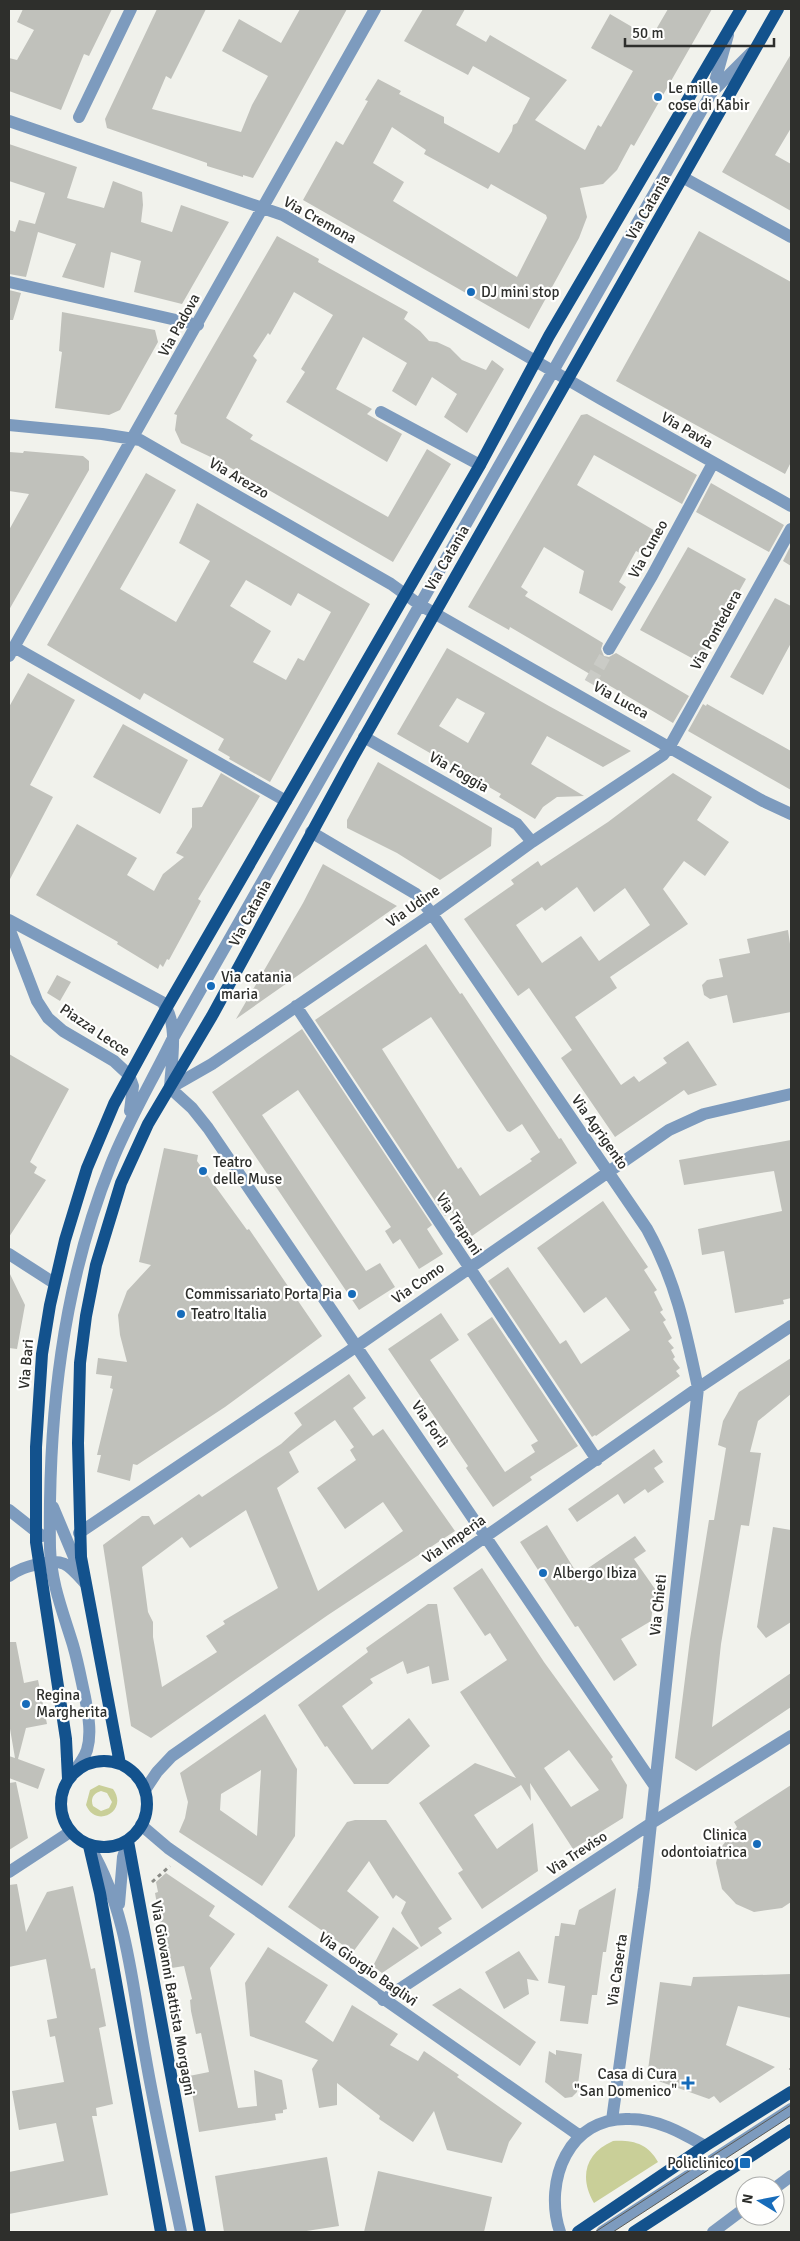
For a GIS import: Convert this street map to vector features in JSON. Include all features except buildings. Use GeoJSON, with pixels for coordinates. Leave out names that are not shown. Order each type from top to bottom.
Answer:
{"type":"FeatureCollection","features":[{"type":"Feature","properties":{"kind":"main road","name":"Via Catania"},"geometry":{"type":"LineString","coordinates":[[167,1007],[480,465],[535,362],[741,9]]}},
{"type":"Feature","properties":{"kind":"main road","name":"Via Catania"},"geometry":{"type":"LineString","coordinates":[[170,1088],[222,999],[364,737],[684,178],[776,12]]}},
{"type":"Feature","properties":{"kind":"main road","name":"Via Bari"},"geometry":{"type":"LineString","coordinates":[[70,1776],[44,1562],[35,1529],[36,1447],[44,1338],[54,1283],[88,1168],[101,1133],[129,1075],[167,1007]]}},
{"type":"Feature","properties":{"kind":"main road","name":"Via Bari"},"geometry":{"type":"LineString","coordinates":[[120,1764],[84,1583],[79,1533],[80,1371],[91,1288],[109,1218],[121,1182],[142,1136],[170,1088]]}},
{"type":"Feature","properties":{"kind":"main road"},"geometry":{"type":"LineString","coordinates":[[97,1761],[120,1764],[137,1775],[145,1790],[146,1806],[141,1825],[128,1841],[108,1847],[89,1846],[70,1832],[61,1809],[62,1794],[70,1776],[84,1765],[97,1761]]}},
{"type":"Feature","properties":{"kind":"main road","name":"Via Giovanni Battista Morgagni"},"geometry":{"type":"LineString","coordinates":[[128,1841],[200,2232]]}},
{"type":"Feature","properties":{"kind":"main road"},"geometry":{"type":"LineString","coordinates":[[89,1846],[100,1893],[161,2232]]}},
{"type":"Feature","properties":{"kind":"main road"},"geometry":{"type":"LineString","coordinates":[[578,2232],[705,2146],[791,2092]]}},
{"type":"Feature","properties":{"kind":"main road"},"geometry":{"type":"LineString","coordinates":[[639,2231],[791,2130]]}},
{"type":"Feature","properties":{"kind":"street"},"geometry":{"type":"LineString","coordinates":[[79,117],[131,9]]}},
{"type":"Feature","properties":{"kind":"street","name":"Via Padova"},"geometry":{"type":"LineString","coordinates":[[11,652],[132,437],[198,325],[375,9]]}},
{"type":"Feature","properties":{"kind":"street"},"geometry":{"type":"LineString","coordinates":[[776,12],[787,9]]}},
{"type":"Feature","properties":{"kind":"street","name":"Via Catania"},"geometry":{"type":"LineString","coordinates":[[172,1040],[712,92],[730,30]]}},
{"type":"Feature","properties":{"kind":"street","name":"Via Catania"},"geometry":{"type":"LineString","coordinates":[[712,92],[757,48]]}},
{"type":"Feature","properties":{"kind":"street","name":"Via Cremona"},"geometry":{"type":"LineString","coordinates":[[9,121],[283,216],[568,381]]}},
{"type":"Feature","properties":{"kind":"street"},"geometry":{"type":"LineString","coordinates":[[684,178],[791,237]]}},
{"type":"Feature","properties":{"kind":"street"},"geometry":{"type":"LineString","coordinates":[[9,282],[198,325]]}},
{"type":"Feature","properties":{"kind":"street","name":"Via Pavia"},"geometry":{"type":"LineString","coordinates":[[568,381],[791,506]]}},
{"type":"Feature","properties":{"kind":"street"},"geometry":{"type":"LineString","coordinates":[[381,412],[480,465]]}},
{"type":"Feature","properties":{"kind":"street","name":"Via Arezzo"},"geometry":{"type":"LineString","coordinates":[[9,425],[132,437],[391,584],[405,596],[434,613]]}},
{"type":"Feature","properties":{"kind":"street","name":"Via Cuneo"},"geometry":{"type":"LineString","coordinates":[[609,649],[713,463]]}},
{"type":"Feature","properties":{"kind":"street","name":"Via Pontedera"},"geometry":{"type":"LineString","coordinates":[[670,746],[791,530]]}},
{"type":"Feature","properties":{"kind":"street","name":"Via Lucca"},"geometry":{"type":"LineString","coordinates":[[434,613],[670,746],[763,801],[791,814]]}},
{"type":"Feature","properties":{"kind":"street"},"geometry":{"type":"LineString","coordinates":[[11,652],[286,802]]}},
{"type":"Feature","properties":{"kind":"street","name":"Via Foggia"},"geometry":{"type":"LineString","coordinates":[[364,737],[517,824],[532,842]]}},
{"type":"Feature","properties":{"kind":"street","name":"Via Udine"},"geometry":{"type":"LineString","coordinates":[[170,1088],[204,1069],[432,914],[532,842],[662,755],[670,746]]}},
{"type":"Feature","properties":{"kind":"street","name":"Via Agrigento"},"geometry":{"type":"LineString","coordinates":[[311,832],[416,894],[432,914],[647,1229],[671,1277],[683,1317],[698,1388]]}},
{"type":"Feature","properties":{"kind":"street"},"geometry":{"type":"LineString","coordinates":[[9,920],[156,998],[167,1007]]}},
{"type":"Feature","properties":{"kind":"street","name":"Piazza Lecce"},"geometry":{"type":"LineString","coordinates":[[9,928],[37,1001],[48,1018],[63,1031],[114,1061],[129,1075]]}},
{"type":"Feature","properties":{"kind":"street","name":"Via Trapani"},"geometry":{"type":"LineString","coordinates":[[296,1006],[597,1460]]}},
{"type":"Feature","properties":{"kind":"street","name":"Via Bari"},"geometry":{"type":"LineString","coordinates":[[167,1007],[171,1017],[172,1040],[170,1088]]}},
{"type":"Feature","properties":{"kind":"street","name":"Via Bari"},"geometry":{"type":"LineString","coordinates":[[70,1776],[86,1752],[89,1738],[88,1719],[78,1666],[55,1589],[44,1562],[50,1545],[54,1407],[68,1307],[92,1214],[128,1124],[172,1040]]}},
{"type":"Feature","properties":{"kind":"street"},"geometry":{"type":"LineString","coordinates":[[128,1124],[133,1092],[129,1075]]}},
{"type":"Feature","properties":{"kind":"street","name":"Via Forlì"},"geometry":{"type":"LineString","coordinates":[[170,1088],[202,1119],[654,1785]]}},
{"type":"Feature","properties":{"kind":"street","name":"Via Como"},"geometry":{"type":"LineString","coordinates":[[79,1533],[357,1346],[669,1130],[692,1119],[739,1105],[791,1094]]}},
{"type":"Feature","properties":{"kind":"street"},"geometry":{"type":"LineString","coordinates":[[9,1254],[54,1283]]}},
{"type":"Feature","properties":{"kind":"street","name":"Via Imperia"},"geometry":{"type":"LineString","coordinates":[[145,1790],[156,1772],[172,1756],[698,1388],[791,1326]]}},
{"type":"Feature","properties":{"kind":"street","name":"Via Chieti"},"geometry":{"type":"LineString","coordinates":[[650,1824],[698,1388]]}},
{"type":"Feature","properties":{"kind":"street","name":"Via Bari"},"geometry":{"type":"LineString","coordinates":[[51,1502],[84,1583]]}},
{"type":"Feature","properties":{"kind":"street"},"geometry":{"type":"LineString","coordinates":[[9,1510],[35,1529],[84,1583]]}},
{"type":"Feature","properties":{"kind":"street"},"geometry":{"type":"LineString","coordinates":[[9,1576],[24,1567],[44,1562],[60,1562],[71,1567]]}},
{"type":"Feature","properties":{"kind":"street","name":"Via Treviso"},"geometry":{"type":"LineString","coordinates":[[383,2000],[650,1824],[791,1736]]}},
{"type":"Feature","properties":{"kind":"street","name":"Via Caserta"},"geometry":{"type":"LineString","coordinates":[[612,2120],[644,1888],[650,1824]]}},
{"type":"Feature","properties":{"kind":"street","name":"Via Giorgio Baglivi"},"geometry":{"type":"LineString","coordinates":[[141,1825],[168,1848],[580,2136]]}},
{"type":"Feature","properties":{"kind":"street"},"geometry":{"type":"LineString","coordinates":[[9,1872],[70,1832]]}},
{"type":"Feature","properties":{"kind":"street"},"geometry":{"type":"LineString","coordinates":[[119,1912],[123,1857],[128,1841]]}},
{"type":"Feature","properties":{"kind":"street"},"geometry":{"type":"LineString","coordinates":[[89,1846],[103,1870],[119,1912],[146,2062],[181,2232]]}},
{"type":"Feature","properties":{"kind":"street"},"geometry":{"type":"LineString","coordinates":[[602,2232],[712,2162],[791,2108]]}},
{"type":"Feature","properties":{"kind":"street"},"geometry":{"type":"LineString","coordinates":[[560,2232],[556,2214],[554,2186],[562,2162],[580,2136],[595,2126],[612,2120],[629,2118],[656,2124],[682,2133],[705,2146]]}},
{"type":"Feature","properties":{"kind":"street"},"geometry":{"type":"LineString","coordinates":[[618,2206],[632,2213],[639,2231]]}},
{"type":"Feature","properties":{"kind":"street"},"geometry":{"type":"LineString","coordinates":[[712,2232],[735,2215]]}},
{"type":"Feature","properties":{"kind":"path"},"geometry":{"type":"LineString","coordinates":[[150,1884],[170,1866]]}},
{"type":"Feature","properties":{"kind":"green space"},"geometry":{"type":"Polygon","coordinates":[[[99,1785],[113,1789],[117,1797],[117,1804],[114,1810],[103,1816],[97,1816],[91,1812],[86,1805],[90,1790],[99,1785]],[[101,1791],[96,1793],[92,1798],[93,1806],[101,1811],[109,1808],[112,1802],[107,1793],[101,1791]]]}},
{"type":"Feature","properties":{"kind":"green space"},"geometry":{"type":"Polygon","coordinates":[[[613,2141],[627,2141],[640,2144],[650,2151],[658,2162],[594,2203],[589,2194],[587,2184],[587,2167],[596,2152],[613,2141]]]}},
{"type":"Feature","properties":{"kind":"tunnel"},"geometry":{"type":"LineString","coordinates":[[590,683],[609,649]]}},
{"type":"Feature","properties":{"kind":"tram line"},"geometry":{"type":"LineString","coordinates":[[595,2232],[791,2105]]}},
{"type":"Feature","properties":{"kind":"tram line"},"geometry":{"type":"LineString","coordinates":[[613,2232],[791,2116]]}},
{"type":"Feature","properties":{"kind":"place","name":"Le mille cose di Kabir"},"geometry":{"type":"Point","coordinates":[658,97]}},
{"type":"Feature","properties":{"kind":"place","name":"DJ mini stop"},"geometry":{"type":"Point","coordinates":[471,292]}},
{"type":"Feature","properties":{"kind":"place","name":"Via catania maria"},"geometry":{"type":"Point","coordinates":[211,986]}},
{"type":"Feature","properties":{"kind":"place","name":"Teatro delle Muse"},"geometry":{"type":"Point","coordinates":[203,1171]}},
{"type":"Feature","properties":{"kind":"place","name":"Commissariato Porta Pia"},"geometry":{"type":"Point","coordinates":[352,1294]}},
{"type":"Feature","properties":{"kind":"place","name":"Teatro Italia"},"geometry":{"type":"Point","coordinates":[181,1314]}},
{"type":"Feature","properties":{"kind":"place","name":"Albergo Ibiza"},"geometry":{"type":"Point","coordinates":[543,1573]}},
{"type":"Feature","properties":{"kind":"place","name":"Regina Margherita"},"geometry":{"type":"Point","coordinates":[26,1704]}},
{"type":"Feature","properties":{"kind":"place","name":"Clinica odontoiatrica"},"geometry":{"type":"Point","coordinates":[757,1844]}},
{"type":"Feature","properties":{"kind":"place","name":"Casa di Cura \"San Domenico\""},"geometry":{"type":"Point","coordinates":[688,2083]}},
{"type":"Feature","properties":{"kind":"place","name":"Policlinico"},"geometry":{"type":"Point","coordinates":[745,2163]}}]}
